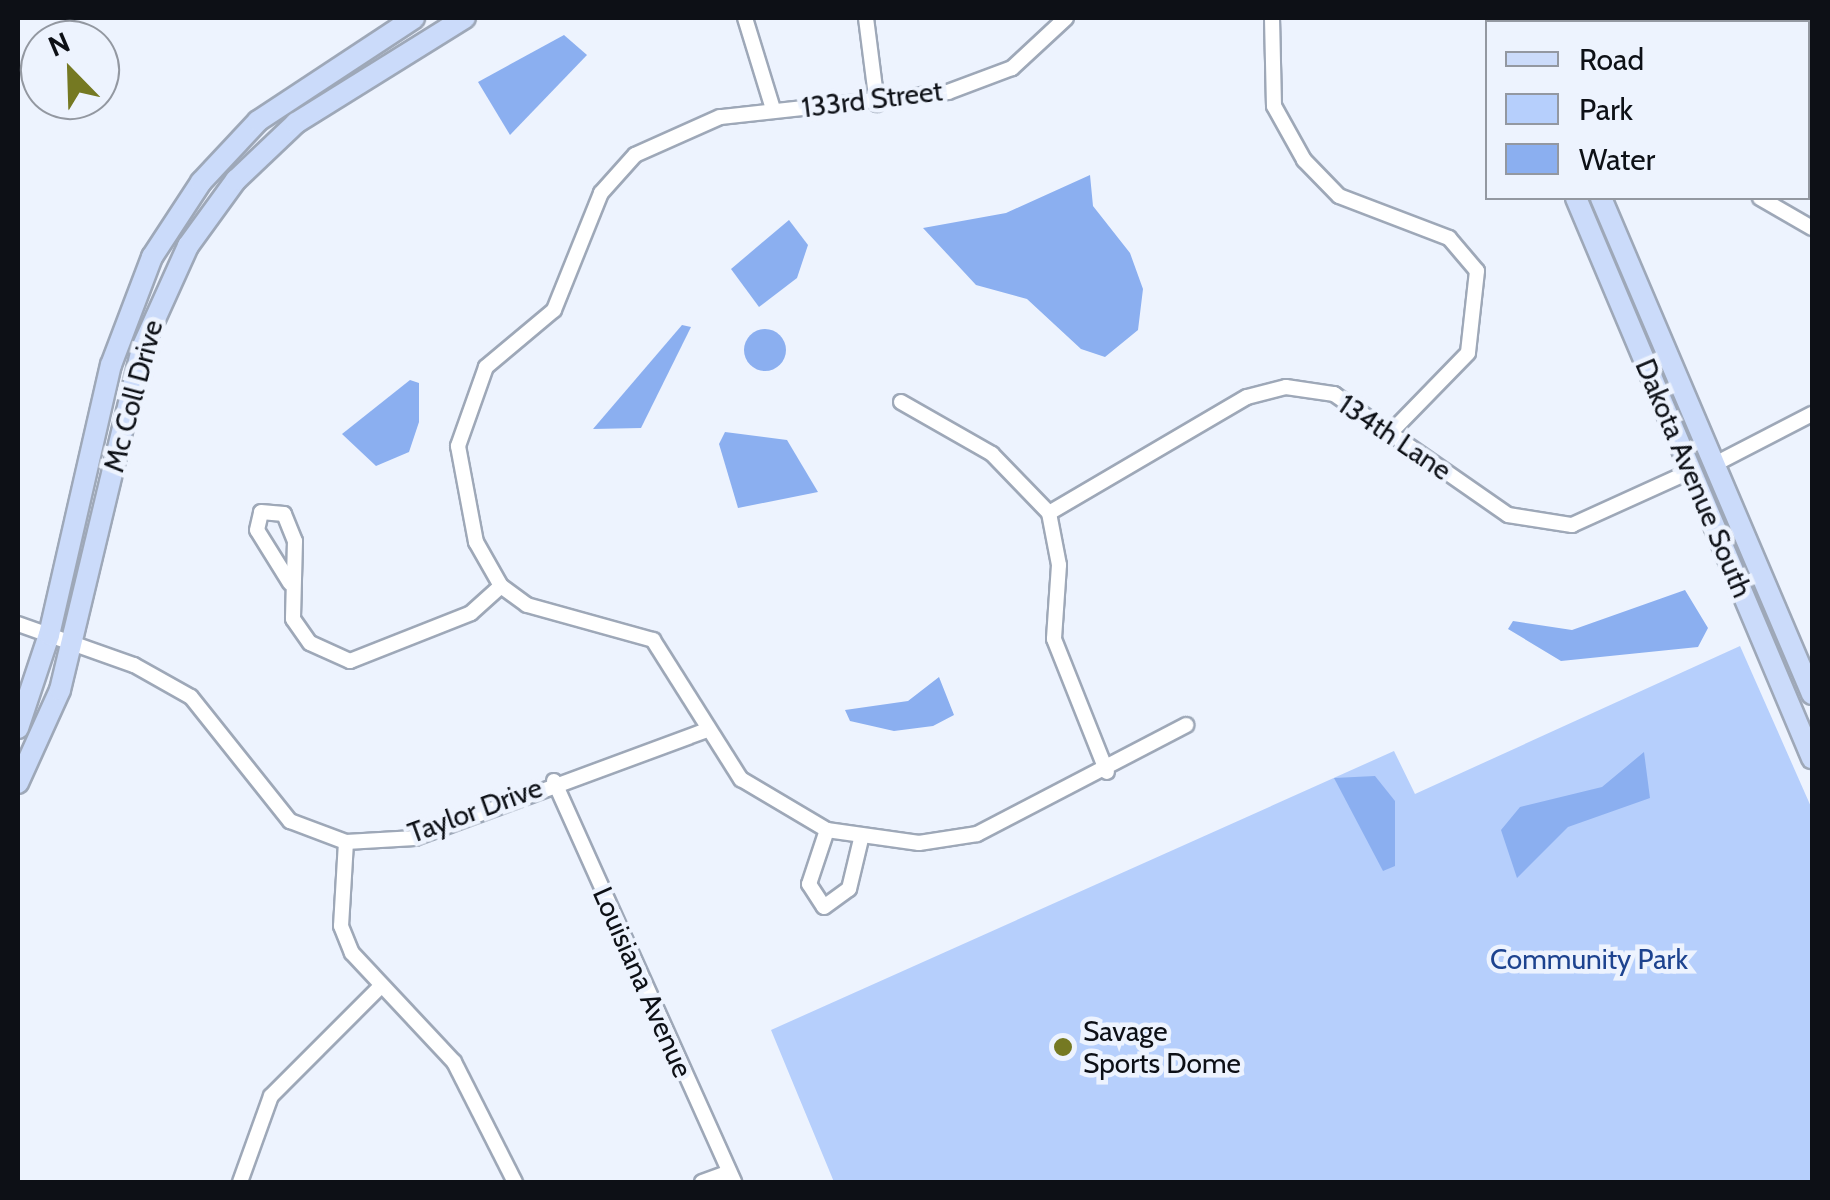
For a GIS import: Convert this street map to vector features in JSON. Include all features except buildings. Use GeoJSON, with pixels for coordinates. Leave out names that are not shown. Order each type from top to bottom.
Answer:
{"type":"FeatureCollection","features":[{"type":"Feature","properties":{"kind":"main road","name":"Mc Coll Drive"},"geometry":{"type":"LineString","coordinates":[[18,728],[48,635],[119,338],[164,236],[258,121],[414,18]]}},
{"type":"Feature","properties":{"kind":"main road","name":"Mc Coll Drive"},"geometry":{"type":"LineString","coordinates":[[18,783],[73,644],[142,348],[188,246],[236,180],[296,124],[465,18]]}},
{"type":"Feature","properties":{"kind":"main road","name":"Dakota Avenue South"},"geometry":{"type":"LineString","coordinates":[[1577,200],[1812,758]]}},
{"type":"Feature","properties":{"kind":"main road","name":"Dakota Avenue South"},"geometry":{"type":"LineString","coordinates":[[1602,200],[1812,694]]}},
{"type":"Feature","properties":{"kind":"street"},"geometry":{"type":"LineString","coordinates":[[744,18],[773,109]]}},
{"type":"Feature","properties":{"kind":"street"},"geometry":{"type":"LineString","coordinates":[[866,18],[877,104]]}},
{"type":"Feature","properties":{"kind":"street","name":"133rd Street"},"geometry":{"type":"LineString","coordinates":[[501,586],[476,542],[458,446],[486,367],[554,310],[583,229],[635,155],[680,128],[773,109],[877,104],[1012,68],[1066,18]]}},
{"type":"Feature","properties":{"kind":"street"},"geometry":{"type":"LineString","coordinates":[[1272,18],[1274,106],[1304,160],[1339,196],[1449,238],[1476,272],[1468,354],[1393,430]]}},
{"type":"Feature","properties":{"kind":"street"},"geometry":{"type":"LineString","coordinates":[[1763,200],[1812,228]]}},
{"type":"Feature","properties":{"kind":"street","name":"134th Lane"},"geometry":{"type":"LineString","coordinates":[[1049,513],[1247,397],[1286,387],[1334,394],[1393,430],[1508,515],[1572,524],[1690,471]]}},
{"type":"Feature","properties":{"kind":"street"},"geometry":{"type":"LineString","coordinates":[[901,402],[992,454],[1049,513],[1058,565],[1054,639],[1107,772]]}},
{"type":"Feature","properties":{"kind":"street"},"geometry":{"type":"LineString","coordinates":[[1715,464],[1812,414]]}},
{"type":"Feature","properties":{"kind":"street"},"geometry":{"type":"LineString","coordinates":[[290,583],[257,530],[261,512],[284,514],[295,541],[290,583],[293,618],[310,643],[350,661],[471,613],[501,586],[528,605],[653,640],[682,677],[704,731],[741,779],[826,830],[862,838],[977,834],[1107,772],[1186,725]]}},
{"type":"Feature","properties":{"kind":"street","name":"Taylor Drive"},"geometry":{"type":"LineString","coordinates":[[18,624],[191,697],[290,821],[346,842],[415,838],[554,781],[704,731]]}},
{"type":"Feature","properties":{"kind":"street","name":"Louisiana Avenue"},"geometry":{"type":"LineString","coordinates":[[554,781],[730,1178]]}},
{"type":"Feature","properties":{"kind":"street"},"geometry":{"type":"LineString","coordinates":[[826,830],[808,884],[824,907],[848,889],[862,838]]}},
{"type":"Feature","properties":{"kind":"street"},"geometry":{"type":"LineString","coordinates":[[346,842],[341,926],[380,987],[454,1062],[514,1182]]}},
{"type":"Feature","properties":{"kind":"street"},"geometry":{"type":"LineString","coordinates":[[240,1182],[271,1096],[380,987]]}},
{"type":"Feature","properties":{"kind":"street"},"geometry":{"type":"LineString","coordinates":[[702,1182],[730,1178]]}},
{"type":"Feature","properties":{"kind":"green space","name":"Community Park"},"geometry":{"type":"Polygon","coordinates":[[[1740,646],[1812,809],[1812,1182],[834,1182],[771,1030],[1394,751],[1415,794],[1740,646]]]}},
{"type":"Feature","properties":{"kind":"water"},"geometry":{"type":"Polygon","coordinates":[[[564,35],[587,55],[510,135],[478,82],[564,35]]]}},
{"type":"Feature","properties":{"kind":"water"},"geometry":{"type":"Polygon","coordinates":[[[1090,175],[1093,206],[1130,253],[1143,289],[1138,330],[1105,357],[1081,349],[1027,299],[976,285],[923,228],[1006,213],[1090,175]]]}},
{"type":"Feature","properties":{"kind":"water"},"geometry":{"type":"Polygon","coordinates":[[[789,220],[808,245],[797,278],[759,307],[731,269],[789,220]]]}},
{"type":"Feature","properties":{"kind":"water"},"geometry":{"type":"Polygon","coordinates":[[[682,325],[691,327],[641,428],[593,429],[682,325]]]}},
{"type":"Feature","properties":{"kind":"water"},"geometry":{"type":"Polygon","coordinates":[[[765,329],[780,335],[786,350],[780,365],[765,371],[750,365],[744,350],[750,335],[765,329]]]}},
{"type":"Feature","properties":{"kind":"water"},"geometry":{"type":"Polygon","coordinates":[[[410,380],[419,383],[419,422],[409,452],[376,466],[342,434],[410,380]]]}},
{"type":"Feature","properties":{"kind":"water"},"geometry":{"type":"Polygon","coordinates":[[[725,432],[787,440],[818,492],[738,508],[719,444],[725,432]]]}},
{"type":"Feature","properties":{"kind":"water"},"geometry":{"type":"Polygon","coordinates":[[[1685,590],[1708,628],[1698,647],[1561,661],[1508,629],[1513,621],[1572,630],[1685,590]]]}},
{"type":"Feature","properties":{"kind":"water"},"geometry":{"type":"Polygon","coordinates":[[[939,677],[954,715],[933,726],[894,731],[850,721],[845,710],[908,701],[939,677]]]}},
{"type":"Feature","properties":{"kind":"water"},"geometry":{"type":"Polygon","coordinates":[[[1644,752],[1650,798],[1568,827],[1517,878],[1501,830],[1520,807],[1602,787],[1644,752]]]}},
{"type":"Feature","properties":{"kind":"water"},"geometry":{"type":"Polygon","coordinates":[[[1375,776],[1395,801],[1395,866],[1383,871],[1334,778],[1375,776]]]}},
{"type":"Feature","properties":{"kind":"place","name":"Savage Sports Dome"},"geometry":{"type":"Point","coordinates":[1063,1047]}}]}
